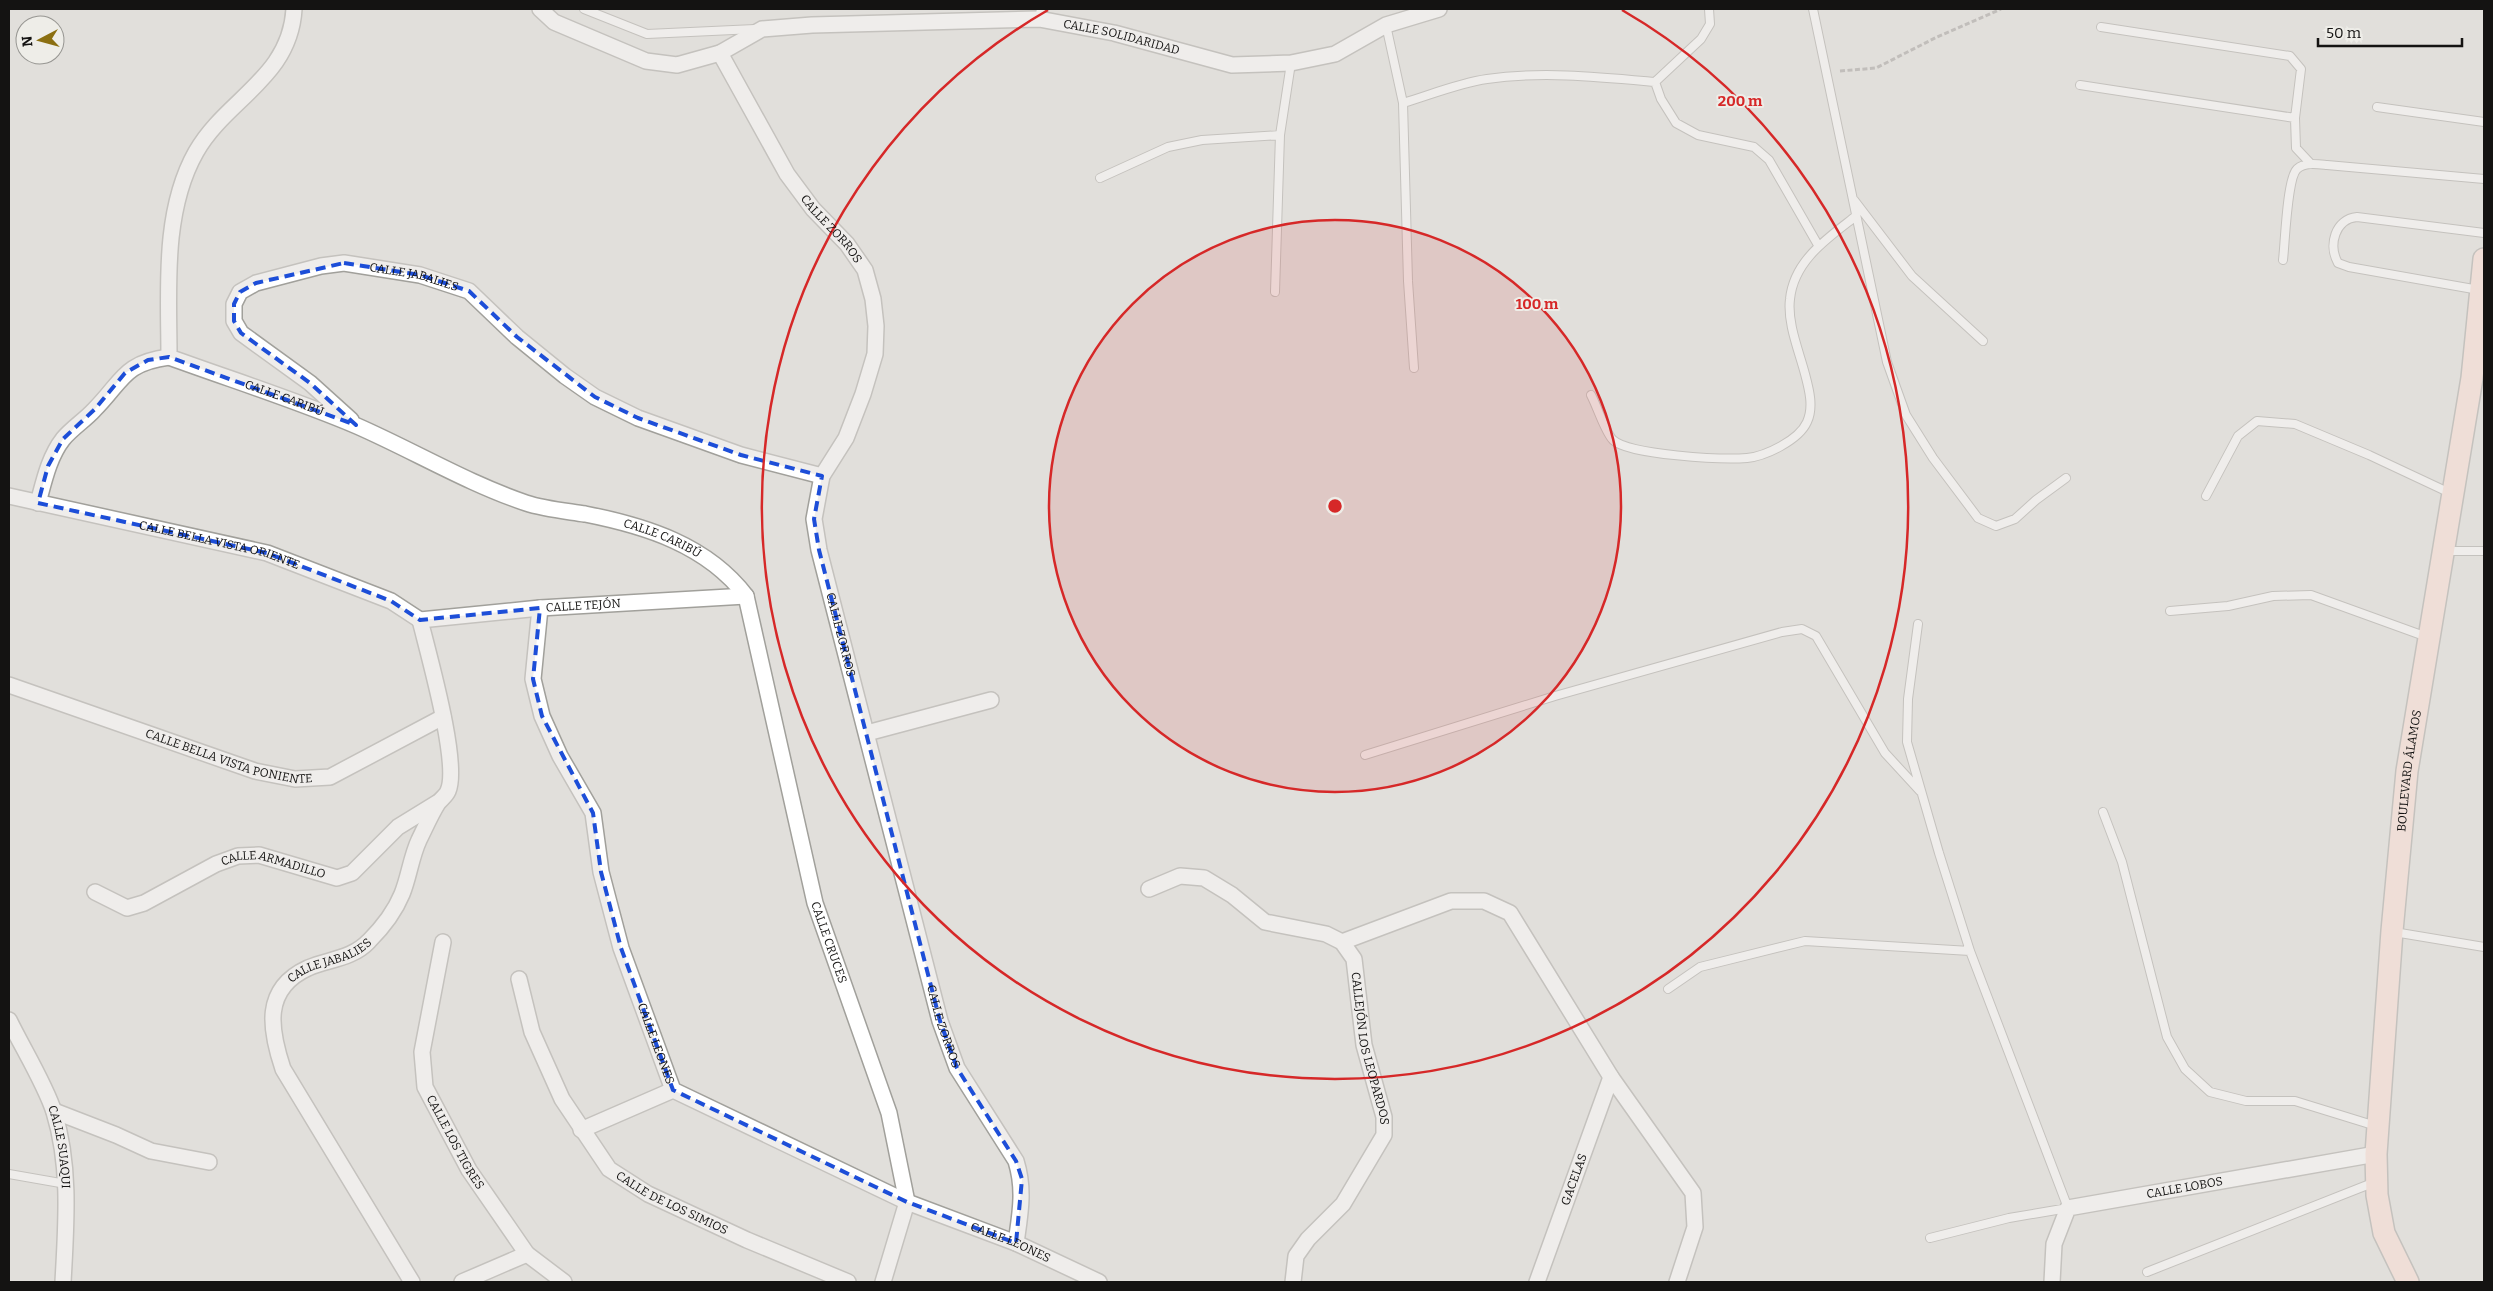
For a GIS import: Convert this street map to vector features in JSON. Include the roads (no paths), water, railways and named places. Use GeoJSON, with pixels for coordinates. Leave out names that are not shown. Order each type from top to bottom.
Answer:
{"type":"FeatureCollection","features":[{"type":"Feature","properties":{"kind":"main road","name":"BOULEVARD ÁLAMOS"},"geometry":{"type":"LineString","coordinates":[[2408,1282],[2384,1233],[2376,1181],[2376,1154],[2392,932],[2407,771],[2452,494],[2475,378],[2480,290],[2484,258]]}},
{"type":"Feature","properties":{"kind":"street"},"geometry":{"type":"LineString","coordinates":[[38,503],[48,466],[64,439],[95,410],[125,373],[148,360],[169,357],[170,260],[182,181],[197,151],[216,127],[283,54],[293,26],[294,9]]}},
{"type":"Feature","properties":{"kind":"street"},"geometry":{"type":"LineString","coordinates":[[540,9],[554,22],[646,61],[677,65],[720,53],[762,29]]}},
{"type":"Feature","properties":{"kind":"street","name":"CALLE SOLIDARIDAD"},"geometry":{"type":"LineString","coordinates":[[762,29],[1040,14],[1114,32],[1232,65],[1291,63],[1335,54],[1386,25],[1439,9]]}},
{"type":"Feature","properties":{"kind":"street","name":"CALLE ZORROS"},"geometry":{"type":"LineString","coordinates":[[720,53],[787,174],[812,209],[846,244],[865,270],[873,299],[876,326],[875,354],[863,394],[846,438],[822,476],[814,519],[819,550],[867,733],[910,912],[940,1020],[957,1068],[1016,1161],[1022,1179],[1023,1197],[1016,1243]]}},
{"type":"Feature","properties":{"kind":"street","name":"CALLE JABALIES"},"geometry":{"type":"LineString","coordinates":[[357,426],[310,383],[240,333],[234,321],[234,304],[240,292],[256,283],[321,266],[344,263],[420,275],[469,291],[517,337],[565,376],[595,397],[638,418],[741,455],[822,476]]}},
{"type":"Feature","properties":{"kind":"street","name":"CALLE CARIBÚ"},"geometry":{"type":"LineString","coordinates":[[169,357],[357,426],[448,470],[527,503],[614,520],[674,539],[712,561],[734,580],[746,596]]}},
{"type":"Feature","properties":{"kind":"street","name":"CALLE BELLA VISTA ORIENTE"},"geometry":{"type":"LineString","coordinates":[[9,496],[267,553],[391,600],[420,620]]}},
{"type":"Feature","properties":{"kind":"street","name":"CALLE TEJÓN"},"geometry":{"type":"LineString","coordinates":[[420,620],[540,608],[746,596]]}},
{"type":"Feature","properties":{"kind":"street","name":"CALLE CRUCES"},"geometry":{"type":"LineString","coordinates":[[746,596],[815,903],[889,1113],[907,1202],[883,1282]]}},
{"type":"Feature","properties":{"kind":"street","name":"CALLE LEONES"},"geometry":{"type":"LineString","coordinates":[[540,608],[533,679],[542,716],[560,756],[593,813],[601,872],[621,948],[673,1090],[907,1202],[1016,1243],[1099,1282]]}},
{"type":"Feature","properties":{"kind":"street","name":"CALLE JABALIES"},"geometry":{"type":"LineString","coordinates":[[412,1282],[283,1069],[273,1039],[273,1012],[279,991],[292,977],[308,968],[352,953],[368,942],[388,918],[402,894],[418,842],[439,802],[448,792],[450,772],[443,717],[420,620]]}},
{"type":"Feature","properties":{"kind":"street","name":"CALLE BELLA VISTA PONIENTE"},"geometry":{"type":"LineString","coordinates":[[9,685],[254,771],[295,779],[330,777],[443,717]]}},
{"type":"Feature","properties":{"kind":"street"},"geometry":{"type":"LineString","coordinates":[[867,733],[991,700]]}},
{"type":"Feature","properties":{"kind":"street","name":"CALLE ARMADILLO"},"geometry":{"type":"LineString","coordinates":[[95,892],[126,908],[144,904],[216,864],[238,856],[252,855],[259,855],[337,878],[352,873],[398,827],[439,802]]}},
{"type":"Feature","properties":{"kind":"street"},"geometry":{"type":"LineString","coordinates":[[1149,889],[1180,876],[1204,878],[1232,895],[1265,922],[1326,934],[1342,942],[1451,901],[1484,901],[1510,913],[1611,1077],[1693,1192],[1695,1227],[1677,1282]]}},
{"type":"Feature","properties":{"kind":"street","name":"CALLE LOS TIGRES"},"geometry":{"type":"LineString","coordinates":[[443,942],[422,1052],[425,1087],[469,1170],[527,1254],[564,1282]]}},
{"type":"Feature","properties":{"kind":"street","name":"CALLEJÓN LOS LEOPARDOS"},"geometry":{"type":"LineString","coordinates":[[1293,1282],[1296,1256],[1308,1239],[1343,1204],[1384,1134],[1384,1117],[1364,1045],[1354,959],[1342,942]]}},
{"type":"Feature","properties":{"kind":"street","name":"CALLE DE LOS SIMIOS"},"geometry":{"type":"LineString","coordinates":[[519,979],[532,1032],[562,1099],[581,1130],[609,1169],[648,1194],[747,1240],[848,1282]]}},
{"type":"Feature","properties":{"kind":"street","name":"CALLE SUAQUI"},"geometry":{"type":"LineString","coordinates":[[9,1020],[54,1111],[64,1153],[66,1184],[62,1282]]}},
{"type":"Feature","properties":{"kind":"street","name":"GACELAS"},"geometry":{"type":"LineString","coordinates":[[1537,1282],[1611,1077]]}},
{"type":"Feature","properties":{"kind":"street"},"geometry":{"type":"LineString","coordinates":[[581,1130],[673,1090]]}},
{"type":"Feature","properties":{"kind":"street"},"geometry":{"type":"LineString","coordinates":[[54,1111],[116,1134],[151,1151],[210,1162]]}},
{"type":"Feature","properties":{"kind":"street","name":"CALLE LOBOS"},"geometry":{"type":"LineString","coordinates":[[2068,1208],[2376,1154]]}},
{"type":"Feature","properties":{"kind":"street"},"geometry":{"type":"LineString","coordinates":[[2052,1282],[2054,1244],[2068,1208]]}},
{"type":"Feature","properties":{"kind":"street"},"geometry":{"type":"LineString","coordinates":[[462,1282],[527,1254]]}},
{"type":"Feature","properties":{"kind":"lane"},"geometry":{"type":"LineString","coordinates":[[584,9],[647,34],[762,29]]}},
{"type":"Feature","properties":{"kind":"lane"},"geometry":{"type":"LineString","coordinates":[[1403,103],[1486,79],[1524,76],[1596,77],[1655,82],[1701,39],[1710,24],[1709,9]]}},
{"type":"Feature","properties":{"kind":"lane"},"geometry":{"type":"LineString","coordinates":[[1813,9],[1887,362],[1906,416],[1933,458],[1978,518],[1996,526],[2015,519],[2036,500],[2066,478]]}},
{"type":"Feature","properties":{"kind":"lane"},"geometry":{"type":"LineString","coordinates":[[1386,25],[1403,103],[1408,281],[1414,368]]}},
{"type":"Feature","properties":{"kind":"lane"},"geometry":{"type":"LineString","coordinates":[[2101,27],[2290,56],[2301,69],[2295,118],[2296,148],[2312,164]]}},
{"type":"Feature","properties":{"kind":"lane"},"geometry":{"type":"LineString","coordinates":[[1275,292],[1280,135],[1291,63]]}},
{"type":"Feature","properties":{"kind":"lane"},"geometry":{"type":"LineString","coordinates":[[1655,82],[1661,99],[1676,123],[1698,135],[1754,147],[1769,160],[1818,244]]}},
{"type":"Feature","properties":{"kind":"lane"},"geometry":{"type":"LineString","coordinates":[[2080,85],[2295,118]]}},
{"type":"Feature","properties":{"kind":"lane"},"geometry":{"type":"LineString","coordinates":[[2377,107],[2484,122]]}},
{"type":"Feature","properties":{"kind":"lane"},"geometry":{"type":"LineString","coordinates":[[1100,178],[1168,147],[1202,140],[1280,135]]}},
{"type":"Feature","properties":{"kind":"lane"},"geometry":{"type":"LineString","coordinates":[[2283,260],[2291,182],[2298,168],[2312,164],[2484,179]]}},
{"type":"Feature","properties":{"kind":"lane"},"geometry":{"type":"LineString","coordinates":[[1853,198],[1912,276],[1982,340]]}},
{"type":"Feature","properties":{"kind":"lane"},"geometry":{"type":"LineString","coordinates":[[1591,395],[1612,439],[1627,448],[1678,455],[1748,458],[1784,446],[1807,422],[1811,396],[1792,324],[1790,299],[1799,270],[1818,244],[1856,216]]}},
{"type":"Feature","properties":{"kind":"lane"},"geometry":{"type":"LineString","coordinates":[[2480,290],[2349,267],[2338,263],[2333,255],[2338,226],[2347,218],[2357,217],[2484,233]]}},
{"type":"Feature","properties":{"kind":"lane"},"geometry":{"type":"LineString","coordinates":[[2206,496],[2238,436],[2257,421],[2295,424],[2369,455],[2452,494]]}},
{"type":"Feature","properties":{"kind":"lane"},"geometry":{"type":"LineString","coordinates":[[2443,551],[2484,551]]}},
{"type":"Feature","properties":{"kind":"lane"},"geometry":{"type":"LineString","coordinates":[[2170,612],[2228,606],[2272,596],[2311,595],[2429,637]]}},
{"type":"Feature","properties":{"kind":"lane"},"geometry":{"type":"LineString","coordinates":[[1918,624],[1908,698],[1908,742],[1970,951],[2068,1208],[2009,1218],[1930,1238]]}},
{"type":"Feature","properties":{"kind":"lane"},"geometry":{"type":"LineString","coordinates":[[1365,754],[1555,696],[1782,632],[1802,629],[1816,636],[1885,753],[1922,793]]}},
{"type":"Feature","properties":{"kind":"lane"},"geometry":{"type":"LineString","coordinates":[[2103,812],[2122,862],[2168,1037],[2185,1069],[2210,1092],[2246,1102],[2295,1101],[2378,1127]]}},
{"type":"Feature","properties":{"kind":"lane"},"geometry":{"type":"LineString","coordinates":[[2392,932],[2484,947]]}},
{"type":"Feature","properties":{"kind":"lane"},"geometry":{"type":"LineString","coordinates":[[1668,989],[1700,968],[1804,941],[1970,951]]}},
{"type":"Feature","properties":{"kind":"lane"},"geometry":{"type":"LineString","coordinates":[[9,1174],[66,1184]]}},
{"type":"Feature","properties":{"kind":"lane"},"geometry":{"type":"LineString","coordinates":[[2147,1272],[2376,1181]]}}]}
